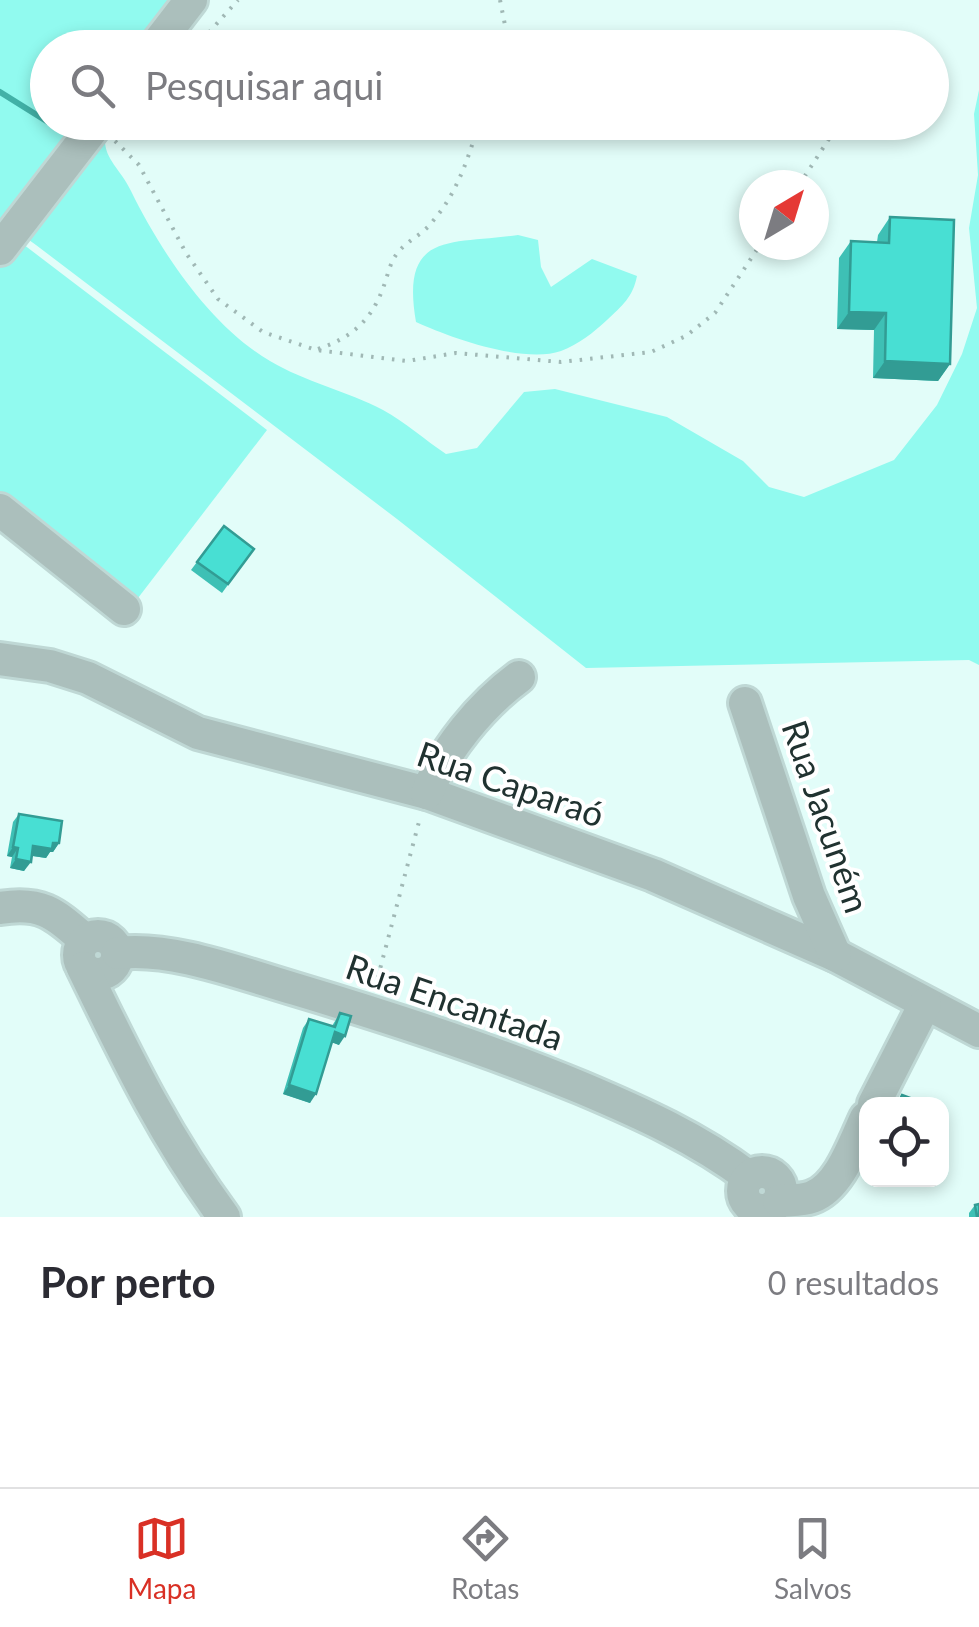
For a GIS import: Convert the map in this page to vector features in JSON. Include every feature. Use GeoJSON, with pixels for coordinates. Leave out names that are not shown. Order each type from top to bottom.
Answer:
{"type":"FeatureCollection","features":[{"type":"Feature","properties":{"kind":"street"},"geometry":{"type":"LineString","coordinates":[[168,30],[190,0]]}},
{"type":"Feature","properties":{"kind":"street"},"geometry":{"type":"LineString","coordinates":[[0,249],[85,140]]}},
{"type":"Feature","properties":{"kind":"street"},"geometry":{"type":"LineString","coordinates":[[0,510],[124,608]]}},
{"type":"Feature","properties":{"kind":"street","name":"Rua Caparaó"},"geometry":{"type":"LineString","coordinates":[[0,659],[50,666],[88,678],[198,732],[426,793],[653,875],[835,955],[979,1031]]}},
{"type":"Feature","properties":{"kind":"street"},"geometry":{"type":"LineString","coordinates":[[426,793],[436,770],[484,708],[518,677]]}},
{"type":"Feature","properties":{"kind":"street","name":"Rua Jacuném"},"geometry":{"type":"LineString","coordinates":[[745,703],[809,896],[835,955]]}},
{"type":"Feature","properties":{"kind":"street"},"geometry":{"type":"LineString","coordinates":[[0,908],[37,906],[58,916],[100,957],[106,1014],[148,1102],[224,1217]]}},
{"type":"Feature","properties":{"kind":"street","name":"Rua Encantada"},"geometry":{"type":"LineString","coordinates":[[100,957],[136,951],[208,964],[461,1041],[642,1113],[696,1141],[767,1196]]}},
{"type":"Feature","properties":{"kind":"street"},"geometry":{"type":"LineString","coordinates":[[878,1097],[925,1004]]}},
{"type":"Feature","properties":{"kind":"street"},"geometry":{"type":"LineString","coordinates":[[767,1196],[831,1183],[859,1131]]}},
{"type":"Feature","properties":{"kind":"path"},"geometry":{"type":"LineString","coordinates":[[212,30],[238,0]]}},
{"type":"Feature","properties":{"kind":"path"},"geometry":{"type":"LineString","coordinates":[[500,0],[506,30]]}},
{"type":"Feature","properties":{"kind":"path"},"geometry":{"type":"LineString","coordinates":[[113,140],[139,165],[186,253],[218,299],[263,332],[316,350],[407,361],[456,353],[561,362],[651,352],[686,336],[716,313],[750,260]]}},
{"type":"Feature","properties":{"kind":"path"},"geometry":{"type":"LineString","coordinates":[[316,350],[340,342],[361,326],[376,306],[394,258],[409,238],[431,225],[451,196],[472,140]]}},
{"type":"Feature","properties":{"kind":"path"},"geometry":{"type":"LineString","coordinates":[[809,170],[828,140]]}},
{"type":"Feature","properties":{"kind":"path"},"geometry":{"type":"LineString","coordinates":[[369,1012],[426,793]]}},
{"type":"Feature","properties":{"kind":"shaded area"},"geometry":{"type":"Polygon","coordinates":[[[0,0],[201,0],[177,30],[30,30],[30,140],[105,140],[110,159],[172,262],[208,308],[248,346],[297,375],[383,410],[446,454],[477,448],[524,392],[555,389],[667,417],[743,461],[769,487],[804,497],[894,460],[937,405],[962,354],[977,308],[969,228],[978,175],[974,114],[979,90],[979,665],[969,660],[586,668],[36,245],[8,225],[0,234],[0,0]]]}},
{"type":"Feature","properties":{"kind":"shaded area"},"geometry":{"type":"Polygon","coordinates":[[[518,235],[538,240],[541,267],[551,287],[592,259],[637,276],[633,290],[591,334],[568,348],[546,354],[508,352],[416,322],[413,292],[416,271],[424,257],[452,243],[518,235]]]}},
{"type":"Feature","properties":{"kind":"shaded area"},"geometry":{"type":"Polygon","coordinates":[[[15,238],[267,430],[138,598],[0,492],[0,258],[15,238]]]}},
{"type":"Feature","properties":{"kind":"building"},"geometry":{"type":"Polygon","coordinates":[[[890,217],[954,220],[950,364],[885,361],[886,313],[849,312],[851,241],[889,243],[890,217]]]}},
{"type":"Feature","properties":{"kind":"building"},"geometry":{"type":"Polygon","coordinates":[[[224,526],[254,549],[228,584],[197,562],[224,526]]]}},
{"type":"Feature","properties":{"kind":"building"},"geometry":{"type":"Polygon","coordinates":[[[19,814],[62,821],[59,843],[53,843],[52,849],[33,846],[31,862],[16,859],[18,848],[13,847],[19,814]]]}},
{"type":"Feature","properties":{"kind":"building"},"geometry":{"type":"Polygon","coordinates":[[[340,1013],[351,1016],[345,1036],[335,1032],[316,1094],[289,1085],[309,1019],[335,1027],[340,1013]]]}},
{"type":"Feature","properties":{"kind":"waterway"},"geometry":{"type":"LineString","coordinates":[[0,92],[30,111]]}}]}
